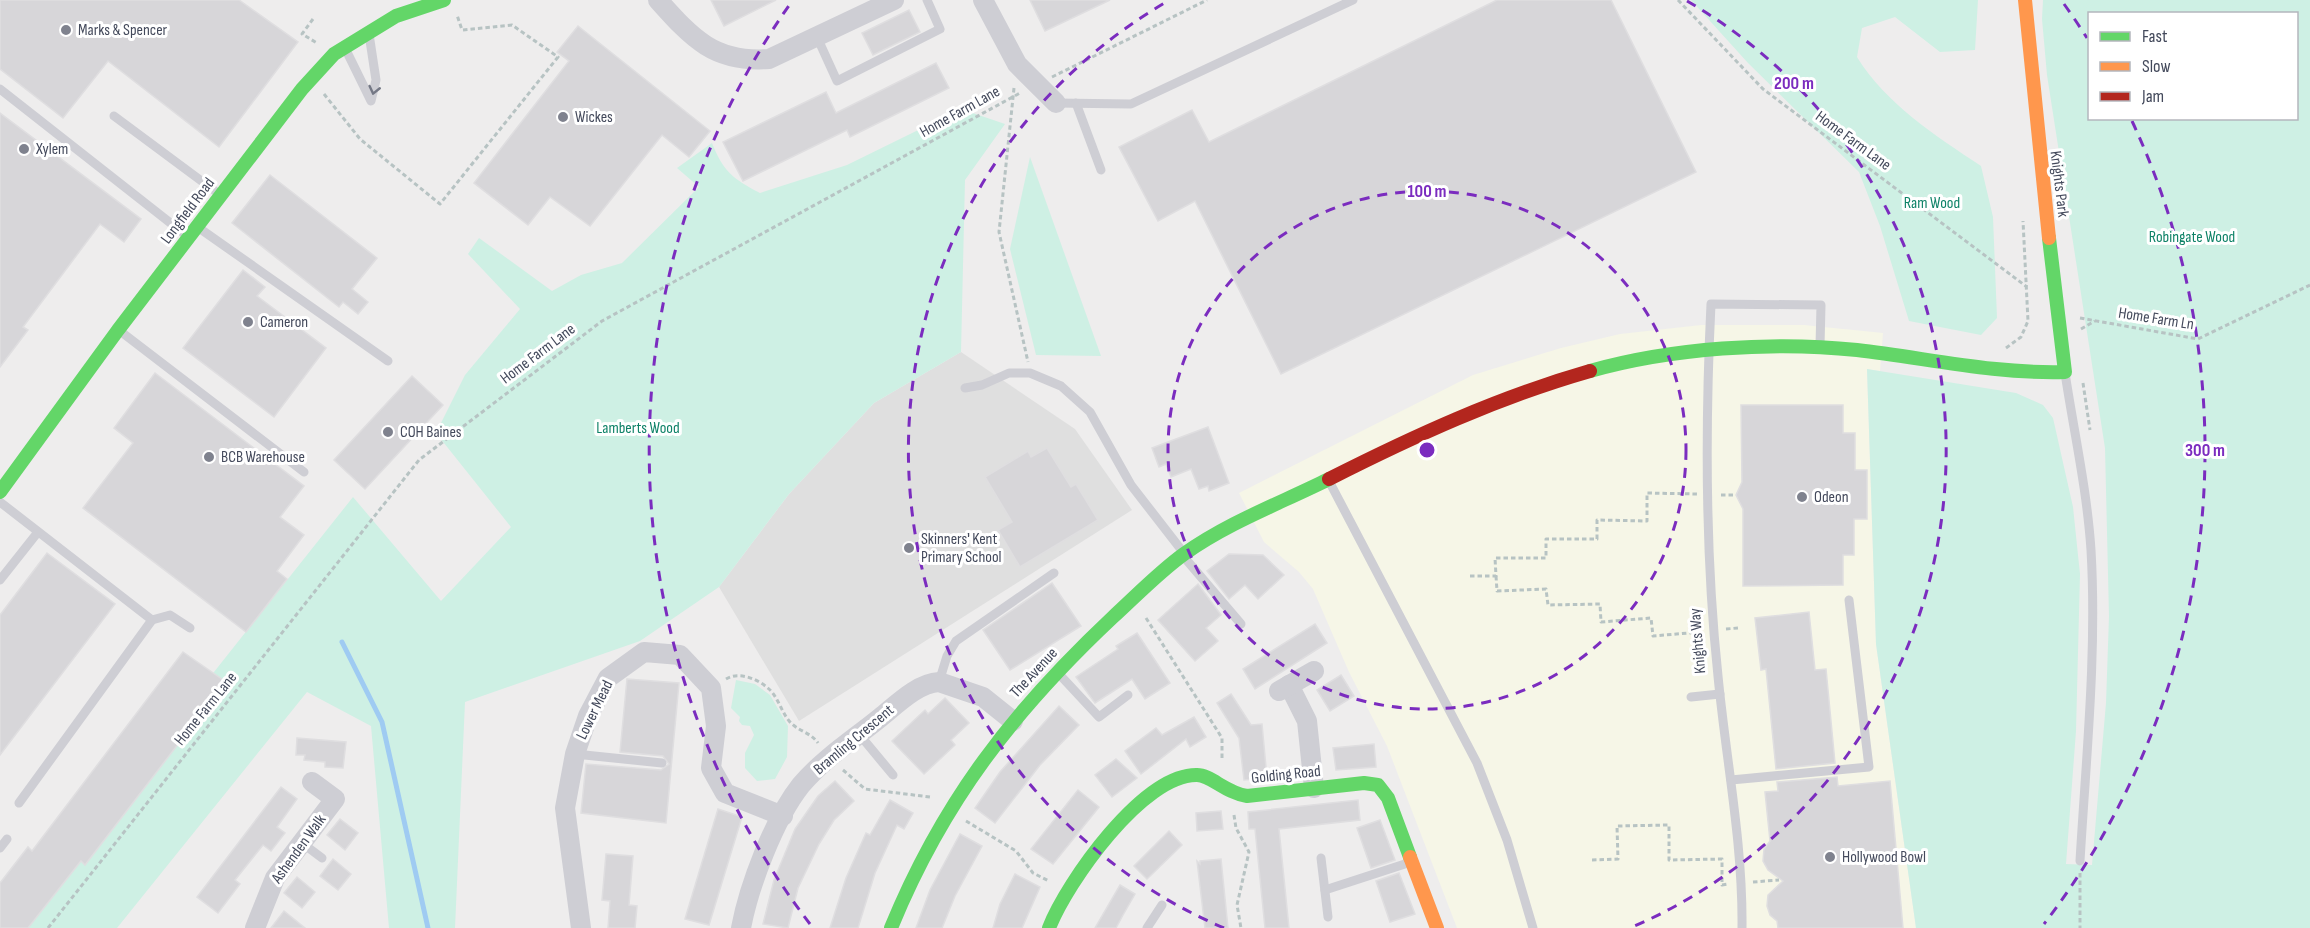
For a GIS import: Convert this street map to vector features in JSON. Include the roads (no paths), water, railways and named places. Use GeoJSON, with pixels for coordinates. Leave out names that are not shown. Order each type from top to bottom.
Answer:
{"type":"FeatureCollection","features":[{"type":"Feature","properties":{"kind":"street","name":"Longfield Road"},"geometry":{"type":"LineString","coordinates":[[3,482],[302,89],[339,51],[369,32],[396,16],[444,0]]}},
{"type":"Feature","properties":{"kind":"street"},"geometry":{"type":"LineString","coordinates":[[658,0],[694,38],[713,51],[732,59],[769,59],[894,0]]}},
{"type":"Feature","properties":{"kind":"street"},"geometry":{"type":"LineString","coordinates":[[983,0],[1017,64],[1056,103]]}},
{"type":"Feature","properties":{"kind":"street","name":"Knights Park"},"geometry":{"type":"LineString","coordinates":[[2025,0],[2038,148],[2065,372]]}},
{"type":"Feature","properties":{"kind":"street"},"geometry":{"type":"LineString","coordinates":[[1328,479],[1440,423],[1526,389],[1605,366],[1709,351],[1820,349],[1872,352],[2002,373],[2065,372]]}},
{"type":"Feature","properties":{"kind":"street","name":"The Avenue"},"geometry":{"type":"LineString","coordinates":[[891,928],[917,862],[947,810],[970,775],[1012,721],[1057,672],[1184,554],[1328,479]]}},
{"type":"Feature","properties":{"kind":"street","name":"Lower Mead"},"geometry":{"type":"LineString","coordinates":[[581,928],[565,808],[575,754],[588,716],[608,678],[644,652],[680,655],[711,688],[716,726],[711,768],[725,793],[783,816]]}},
{"type":"Feature","properties":{"kind":"street"},"geometry":{"type":"LineString","coordinates":[[1314,671],[1284,688],[1306,721],[1314,788]]}},
{"type":"Feature","properties":{"kind":"street"},"geometry":{"type":"LineString","coordinates":[[939,682],[983,697],[1012,721]]}},
{"type":"Feature","properties":{"kind":"street","name":"Bramling Crescent"},"geometry":{"type":"LineString","coordinates":[[741,928],[761,861],[800,786],[829,757],[858,734],[919,689],[939,682]]}},
{"type":"Feature","properties":{"kind":"street","name":"Golding Road"},"geometry":{"type":"LineString","coordinates":[[1049,928],[1067,890],[1089,858],[1125,819],[1171,781],[1197,774],[1225,789],[1247,796],[1364,783],[1378,785],[1388,798],[1437,928]]}},
{"type":"Feature","properties":{"kind":"street","name":"Ashenden Walk"},"geometry":{"type":"LineString","coordinates":[[255,928],[275,878],[335,799],[312,782]]}},
{"type":"Feature","properties":{"kind":"lane"},"geometry":{"type":"LineString","coordinates":[[817,37],[837,81],[940,29],[927,0]]}},
{"type":"Feature","properties":{"kind":"lane"},"geometry":{"type":"LineString","coordinates":[[1056,103],[1131,104],[1353,0]]}},
{"type":"Feature","properties":{"kind":"lane"},"geometry":{"type":"LineString","coordinates":[[339,51],[371,101],[376,80],[369,32]]}},
{"type":"Feature","properties":{"kind":"lane"},"geometry":{"type":"LineString","coordinates":[[0,89],[193,232],[388,361]]}},
{"type":"Feature","properties":{"kind":"lane"},"geometry":{"type":"LineString","coordinates":[[1076,103],[1101,170]]}},
{"type":"Feature","properties":{"kind":"lane"},"geometry":{"type":"LineString","coordinates":[[114,116],[221,196]]}},
{"type":"Feature","properties":{"kind":"lane","name":"Knights Way"},"geometry":{"type":"LineString","coordinates":[[1742,928],[1731,780],[1720,694],[1710,565],[1709,351],[1711,304],[1821,305],[1820,349]]}},
{"type":"Feature","properties":{"kind":"lane"},"geometry":{"type":"LineString","coordinates":[[118,330],[304,472]]}},
{"type":"Feature","properties":{"kind":"lane"},"geometry":{"type":"LineString","coordinates":[[2065,372],[2086,500],[2092,578],[2090,695],[2080,861]]}},
{"type":"Feature","properties":{"kind":"lane"},"geometry":{"type":"LineString","coordinates":[[965,388],[982,385],[1009,373],[1030,373],[1061,386],[1089,412],[1131,485],[1241,624]]}},
{"type":"Feature","properties":{"kind":"lane"},"geometry":{"type":"LineString","coordinates":[[1328,479],[1477,763],[1507,840],[1533,928]]}},
{"type":"Feature","properties":{"kind":"lane"},"geometry":{"type":"LineString","coordinates":[[0,502],[152,620]]}},
{"type":"Feature","properties":{"kind":"lane"},"geometry":{"type":"LineString","coordinates":[[0,580],[38,532]]}},
{"type":"Feature","properties":{"kind":"lane"},"geometry":{"type":"LineString","coordinates":[[939,682],[947,656],[957,642],[1054,573]]}},
{"type":"Feature","properties":{"kind":"lane"},"geometry":{"type":"LineString","coordinates":[[1731,780],[1869,767],[1849,600]]}},
{"type":"Feature","properties":{"kind":"lane"},"geometry":{"type":"LineString","coordinates":[[19,803],[152,620],[170,615],[190,628]]}},
{"type":"Feature","properties":{"kind":"lane"},"geometry":{"type":"LineString","coordinates":[[1057,672],[1099,717],[1128,695]]}},
{"type":"Feature","properties":{"kind":"lane"},"geometry":{"type":"LineString","coordinates":[[1691,698],[1720,694]]}},
{"type":"Feature","properties":{"kind":"lane"},"geometry":{"type":"LineString","coordinates":[[858,734],[893,775]]}},
{"type":"Feature","properties":{"kind":"lane"},"geometry":{"type":"LineString","coordinates":[[575,754],[662,763]]}},
{"type":"Feature","properties":{"kind":"lane"},"geometry":{"type":"LineString","coordinates":[[0,848],[7,839]]}},
{"type":"Feature","properties":{"kind":"lane"},"geometry":{"type":"LineString","coordinates":[[302,843],[322,858]]}},
{"type":"Feature","properties":{"kind":"lane"},"geometry":{"type":"LineString","coordinates":[[1322,858],[1328,917]]}},
{"type":"Feature","properties":{"kind":"lane"},"geometry":{"type":"LineString","coordinates":[[1325,890],[1413,862]]}},
{"type":"Feature","properties":{"kind":"lane"},"geometry":{"type":"LineString","coordinates":[[1147,928],[1162,905]]}},
{"type":"Feature","properties":{"kind":"waterway"},"geometry":{"type":"LineString","coordinates":[[342,642],[382,722],[428,928]]}},
{"type":"Feature","properties":{"kind":"place","name":"Marks & Spencer"},"geometry":{"type":"Point","coordinates":[66,30]}},
{"type":"Feature","properties":{"kind":"place","name":"Wickes"},"geometry":{"type":"Point","coordinates":[563,117]}},
{"type":"Feature","properties":{"kind":"place","name":"Xylem"},"geometry":{"type":"Point","coordinates":[24,149]}},
{"type":"Feature","properties":{"kind":"place","name":"Cameron"},"geometry":{"type":"Point","coordinates":[248,322]}},
{"type":"Feature","properties":{"kind":"place","name":"COH Baines"},"geometry":{"type":"Point","coordinates":[388,432]}},
{"type":"Feature","properties":{"kind":"place","name":"BCB Warehouse"},"geometry":{"type":"Point","coordinates":[209,457]}},
{"type":"Feature","properties":{"kind":"place","name":"Odeon"},"geometry":{"type":"Point","coordinates":[1802,497]}},
{"type":"Feature","properties":{"kind":"place","name":"Skinners' Kent Primary School"},"geometry":{"type":"Point","coordinates":[909,548]}},
{"type":"Feature","properties":{"kind":"place","name":"Hollywood Bowl"},"geometry":{"type":"Point","coordinates":[1830,857]}},
{"type":"Feature","properties":{"kind":"park label","name":"Ram Wood"},"geometry":{"type":"Point","coordinates":[1932,203]}},
{"type":"Feature","properties":{"kind":"park label","name":"Robingate Wood"},"geometry":{"type":"Point","coordinates":[2192,237]}},
{"type":"Feature","properties":{"kind":"park label","name":"Lamberts Wood"},"geometry":{"type":"Point","coordinates":[638,428]}}]}
